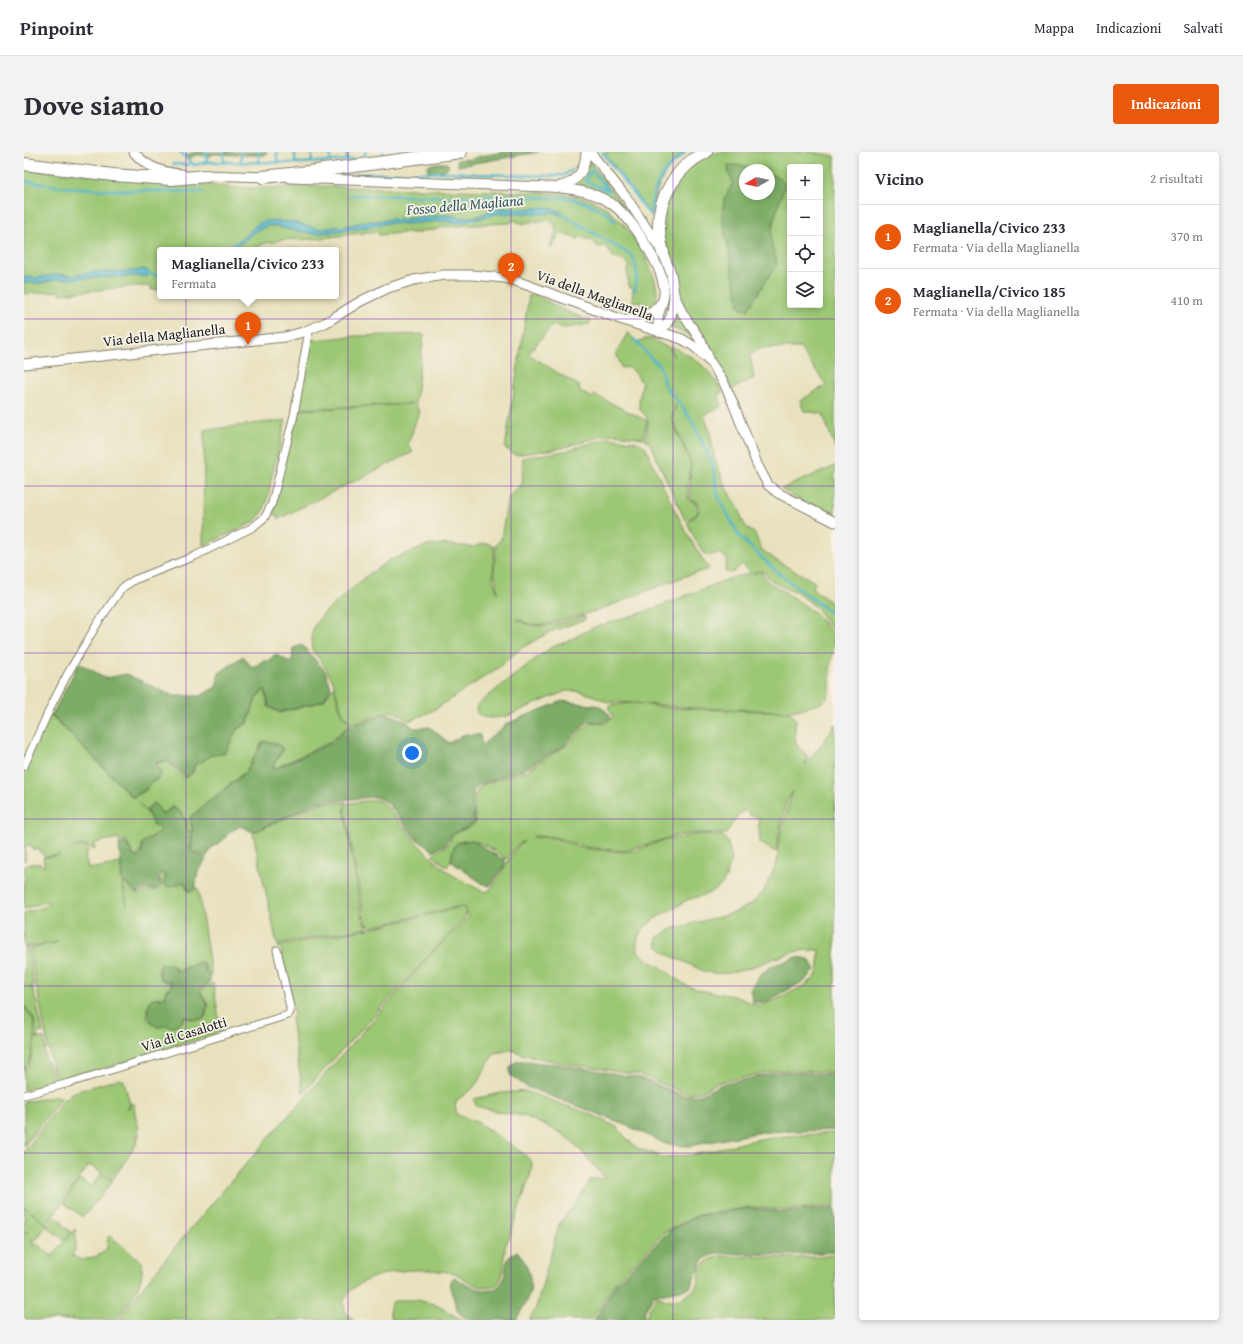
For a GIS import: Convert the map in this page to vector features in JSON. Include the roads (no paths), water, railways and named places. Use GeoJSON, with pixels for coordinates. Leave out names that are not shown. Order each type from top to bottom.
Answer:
{"type":"FeatureCollection","features":[{"type":"Feature","properties":{"kind":"highway"},"geometry":{"type":"LineString","coordinates":[[263,177],[461,152]]}},
{"type":"Feature","properties":{"kind":"highway"},"geometry":{"type":"LineString","coordinates":[[663,253],[659,223],[665,197],[671,184],[680,172],[706,152]]}},
{"type":"Feature","properties":{"kind":"highway"},"geometry":{"type":"LineString","coordinates":[[24,164],[113,175],[170,179],[207,176]]}},
{"type":"Feature","properties":{"kind":"main road"},"geometry":{"type":"LineString","coordinates":[[134,152],[148,165],[163,172],[179,174],[362,182],[549,187],[580,190],[596,195],[612,204],[625,215],[639,233],[655,261],[664,285],[664,296],[658,317],[659,332]]}},
{"type":"Feature","properties":{"kind":"main road"},"geometry":{"type":"LineString","coordinates":[[549,187],[567,185],[575,180],[583,168],[586,152]]}},
{"type":"Feature","properties":{"kind":"main road"},"geometry":{"type":"LineString","coordinates":[[590,152],[626,197],[663,253],[672,279],[674,294],[672,316],[668,324],[659,332]]}},
{"type":"Feature","properties":{"kind":"main road","name":"Via della Maglianella"},"geometry":{"type":"LineString","coordinates":[[24,364],[280,338],[309,330],[325,323],[361,301],[400,283],[436,276],[482,276],[516,281],[688,342],[700,351],[711,363],[729,392],[757,464],[767,483],[778,493],[835,522]]}},
{"type":"Feature","properties":{"kind":"main road"},"geometry":{"type":"LineString","coordinates":[[674,294],[683,314],[701,342],[711,363]]}},
{"type":"Feature","properties":{"kind":"main road"},"geometry":{"type":"LineString","coordinates":[[623,320],[637,319],[645,316],[654,310],[664,296]]}},
{"type":"Feature","properties":{"kind":"street"},"geometry":{"type":"LineString","coordinates":[[24,766],[52,704],[68,673],[99,621],[122,588],[134,580],[196,556],[220,544],[253,527],[267,514],[272,503],[294,415],[309,330]]}},
{"type":"Feature","properties":{"kind":"street","name":"Via di Casalotti"},"geometry":{"type":"LineString","coordinates":[[24,1095],[69,1083],[288,1015],[290,1012],[290,1007],[277,950]]}},
{"type":"Feature","properties":{"kind":"water"},"geometry":{"type":"Polygon","coordinates":[[[497,207],[503,209],[509,207],[519,209],[545,207],[563,213],[560,215],[551,212],[545,214],[496,214],[462,223],[439,221],[407,224],[389,223],[315,234],[277,226],[266,226],[253,233],[242,243],[236,245],[236,242],[257,225],[267,221],[289,221],[318,229],[346,226],[366,221],[392,219],[403,220],[446,215],[459,218],[478,216],[488,212],[492,208],[497,207]]]}},
{"type":"Feature","properties":{"kind":"water"},"geometry":{"type":"Polygon","coordinates":[[[144,269],[148,271],[147,277],[87,278],[53,280],[43,283],[24,283],[24,277],[36,278],[60,274],[71,276],[91,272],[135,271],[144,269]]]}},
{"type":"Feature","properties":{"kind":"waterway"},"geometry":{"type":"LineString","coordinates":[[180,152],[194,165]]}},
{"type":"Feature","properties":{"kind":"waterway"},"geometry":{"type":"LineString","coordinates":[[206,152],[207,162]]}},
{"type":"Feature","properties":{"kind":"waterway"},"geometry":{"type":"LineString","coordinates":[[224,152],[224,162]]}},
{"type":"Feature","properties":{"kind":"waterway"},"geometry":{"type":"LineString","coordinates":[[241,152],[241,161]]}},
{"type":"Feature","properties":{"kind":"waterway"},"geometry":{"type":"LineString","coordinates":[[259,152],[259,162]]}},
{"type":"Feature","properties":{"kind":"waterway"},"geometry":{"type":"LineString","coordinates":[[277,152],[277,162]]}},
{"type":"Feature","properties":{"kind":"waterway"},"geometry":{"type":"LineString","coordinates":[[295,152],[295,162]]}},
{"type":"Feature","properties":{"kind":"waterway"},"geometry":{"type":"LineString","coordinates":[[312,152],[312,162]]}},
{"type":"Feature","properties":{"kind":"waterway"},"geometry":{"type":"LineString","coordinates":[[330,152],[331,161]]}},
{"type":"Feature","properties":{"kind":"waterway"},"geometry":{"type":"LineString","coordinates":[[347,152],[347,160]]}},
{"type":"Feature","properties":{"kind":"waterway"},"geometry":{"type":"LineString","coordinates":[[365,152],[366,159]]}},
{"type":"Feature","properties":{"kind":"waterway"},"geometry":{"type":"LineString","coordinates":[[383,152],[384,157]]}},
{"type":"Feature","properties":{"kind":"waterway"},"geometry":{"type":"LineString","coordinates":[[406,153],[414,152]]}},
{"type":"Feature","properties":{"kind":"waterway"},"geometry":{"type":"LineString","coordinates":[[602,152],[650,215],[653,195],[656,187],[664,173],[685,153]]}},
{"type":"Feature","properties":{"kind":"waterway"},"geometry":{"type":"LineString","coordinates":[[194,165],[208,162],[303,163],[365,159]]}},
{"type":"Feature","properties":{"kind":"waterway"},"geometry":{"type":"LineString","coordinates":[[173,164],[187,165],[191,163]]}},
{"type":"Feature","properties":{"kind":"waterway"},"geometry":{"type":"LineString","coordinates":[[357,174],[452,172],[549,176],[564,175],[572,170]]}},
{"type":"Feature","properties":{"kind":"waterway"},"geometry":{"type":"LineString","coordinates":[[592,170],[609,191],[585,181],[592,170]]}},
{"type":"Feature","properties":{"kind":"waterway"},"geometry":{"type":"LineString","coordinates":[[24,181],[62,187],[108,190],[203,192]]}},
{"type":"Feature","properties":{"kind":"waterway"},"geometry":{"type":"LineString","coordinates":[[350,195],[570,198],[594,206],[609,215],[615,221]]}},
{"type":"Feature","properties":{"kind":"waterway","name":"Fosso della Magliana"},"geometry":{"type":"LineString","coordinates":[[560,213],[631,255],[634,259],[636,268],[637,277],[635,291]]}},
{"type":"Feature","properties":{"kind":"waterway","name":"Fosso della Magliana"},"geometry":{"type":"LineString","coordinates":[[229,247],[239,242]]}},
{"type":"Feature","properties":{"kind":"waterway","name":"Fosso della Magliana"},"geometry":{"type":"LineString","coordinates":[[146,273],[157,275]]}},
{"type":"Feature","properties":{"kind":"waterway","name":"Fosso della Magliana"},"geometry":{"type":"LineString","coordinates":[[634,339],[658,364],[662,372],[663,382],[691,419],[713,465],[718,496],[739,536],[777,572],[835,616]]}},
{"type":"Feature","properties":{"kind":"place","name":"Maglianella/Civico 185"},"geometry":{"type":"Point","coordinates":[511,286]}},
{"type":"Feature","properties":{"kind":"place","name":"Maglianella/Civico 233"},"geometry":{"type":"Point","coordinates":[248,345]}}]}
